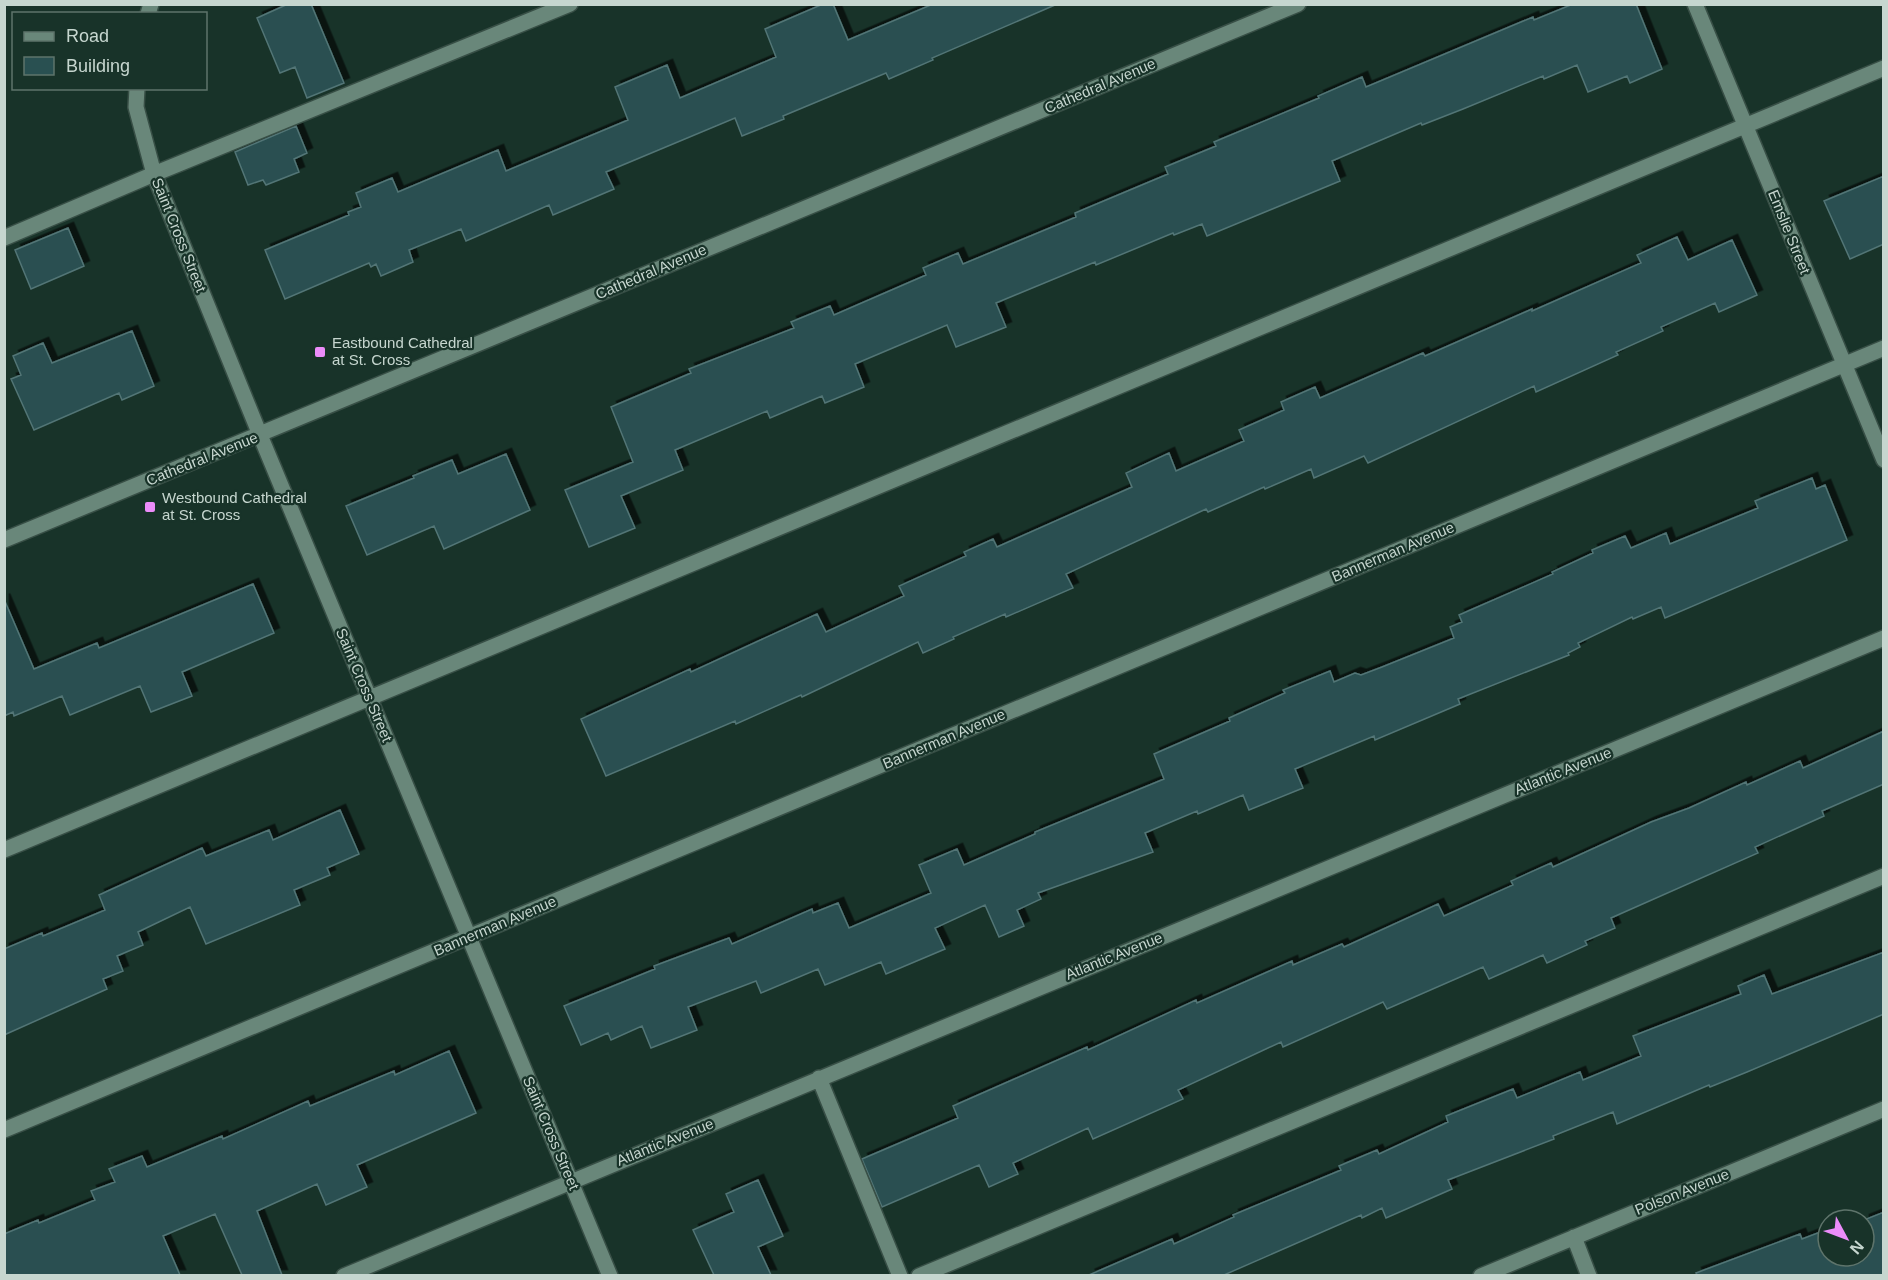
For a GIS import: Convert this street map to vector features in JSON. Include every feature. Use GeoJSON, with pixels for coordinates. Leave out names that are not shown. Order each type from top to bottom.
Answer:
{"type":"FeatureCollection","features":[{"type":"Feature","properties":{"kind":"street"},"geometry":{"type":"LineString","coordinates":[[4,238],[154,174],[570,4]]}},
{"type":"Feature","properties":{"kind":"street","name":"Cathedral Avenue"},"geometry":{"type":"LineString","coordinates":[[4,540],[1298,4]]}},
{"type":"Feature","properties":{"kind":"street","name":"Emslie Street"},"geometry":{"type":"LineString","coordinates":[[1695,4],[1884,460]]}},
{"type":"Feature","properties":{"kind":"street"},"geometry":{"type":"LineString","coordinates":[[4,850],[1884,68]]}},
{"type":"Feature","properties":{"kind":"street","name":"Saint Cross Street"},"geometry":{"type":"LineString","coordinates":[[137,90],[136,107],[154,174],[260,435],[610,1275]]}},
{"type":"Feature","properties":{"kind":"street","name":"Bannerman Avenue"},"geometry":{"type":"LineString","coordinates":[[4,1130],[1884,348]]}},
{"type":"Feature","properties":{"kind":"street","name":"Atlantic Avenue"},"geometry":{"type":"LineString","coordinates":[[344,1275],[1884,638]]}},
{"type":"Feature","properties":{"kind":"street"},"geometry":{"type":"LineString","coordinates":[[919,1275],[1884,876]]}},
{"type":"Feature","properties":{"kind":"street"},"geometry":{"type":"LineString","coordinates":[[819,1078],[900,1275]]}},
{"type":"Feature","properties":{"kind":"street","name":"Polson Avenue"},"geometry":{"type":"LineString","coordinates":[[1481,1275],[1884,1109]]}},
{"type":"Feature","properties":{"kind":"street"},"geometry":{"type":"LineString","coordinates":[[1574,1237],[1589,1275]]}},
{"type":"Feature","properties":{"kind":"building"},"geometry":{"type":"Polygon","coordinates":[[[288,4],[311,4],[344,83],[307,98],[295,67],[280,73],[257,18],[288,4]]]}},
{"type":"Feature","properties":{"kind":"building"},"geometry":{"type":"Polygon","coordinates":[[[823,4],[833,4],[848,40],[933,4],[1055,5],[889,79],[886,73],[783,116],[784,119],[742,136],[735,118],[606,172],[614,189],[553,215],[549,205],[466,241],[461,229],[409,250],[413,262],[381,276],[376,264],[371,267],[369,263],[285,299],[265,250],[349,215],[348,212],[361,207],[356,193],[392,178],[398,192],[498,150],[506,171],[628,120],[615,87],[667,65],[680,98],[776,57],[765,29],[823,4]]]}},
{"type":"Feature","properties":{"kind":"building"},"geometry":{"type":"Polygon","coordinates":[[[1573,4],[1636,4],[1662,69],[1630,83],[1627,76],[1588,92],[1577,65],[1544,79],[1543,76],[1422,125],[1421,123],[1332,161],[1340,181],[1207,236],[1202,224],[1174,235],[1173,233],[996,303],[1006,327],[956,347],[947,325],[855,364],[864,387],[825,403],[822,396],[770,418],[767,411],[675,450],[683,470],[621,496],[635,528],[589,547],[565,490],[633,462],[611,407],[691,373],[689,369],[794,328],[791,322],[830,306],[834,315],[926,275],[923,268],[958,253],[963,264],[1076,217],[1075,213],[1168,174],[1165,167],[1216,146],[1214,142],[1319,98],[1318,96],[1362,77],[1366,87],[1533,17],[1534,20],[1573,4]]]}},
{"type":"Feature","properties":{"kind":"building"},"geometry":{"type":"Polygon","coordinates":[[[296,126],[307,153],[294,159],[299,172],[266,185],[263,180],[248,185],[235,152],[296,126]]]}},
{"type":"Feature","properties":{"kind":"building"},"geometry":{"type":"Polygon","coordinates":[[[1884,176],[1884,244],[1850,259],[1824,201],[1884,176]]]}},
{"type":"Feature","properties":{"kind":"building"},"geometry":{"type":"Polygon","coordinates":[[[68,228],[84,266],[31,289],[15,250],[68,228]]]}},
{"type":"Feature","properties":{"kind":"building"},"geometry":{"type":"Polygon","coordinates":[[[1677,237],[1688,260],[1732,240],[1757,295],[1719,312],[1715,303],[1661,327],[1663,331],[1616,352],[1618,355],[1536,392],[1534,386],[1368,463],[1364,456],[1314,478],[1311,469],[1208,512],[1206,509],[1066,574],[1073,588],[1006,617],[1005,614],[923,653],[918,642],[802,697],[801,695],[736,724],[735,721],[606,776],[581,719],[817,614],[826,632],[904,596],[899,586],[966,556],[964,552],[993,539],[997,547],[1132,487],[1126,473],[1169,453],[1176,471],[1244,441],[1239,430],[1284,410],[1281,402],[1315,387],[1320,398],[1423,353],[1425,356],[1641,263],[1637,255],[1677,237]]]}},
{"type":"Feature","properties":{"kind":"building"},"geometry":{"type":"Polygon","coordinates":[[[132,331],[154,386],[122,400],[119,393],[34,430],[11,379],[21,375],[13,356],[43,343],[52,363],[132,331]]]}},
{"type":"Feature","properties":{"kind":"building"},"geometry":{"type":"Polygon","coordinates":[[[506,454],[530,510],[444,549],[434,526],[367,555],[346,506],[452,460],[458,474],[506,454]]]}},
{"type":"Feature","properties":{"kind":"building"},"geometry":{"type":"Polygon","coordinates":[[[1812,478],[1816,489],[1825,485],[1847,540],[1665,618],[1661,607],[1633,619],[1632,617],[1578,643],[1580,647],[1568,653],[1569,655],[1458,699],[1460,704],[1375,740],[1374,736],[1295,769],[1303,788],[1249,810],[1243,795],[1145,833],[1153,852],[1038,893],[1041,899],[1017,910],[1024,926],[999,937],[985,905],[935,928],[945,949],[886,974],[881,962],[825,985],[818,969],[761,993],[756,981],[688,1007],[697,1030],[651,1048],[642,1026],[611,1040],[608,1033],[581,1045],[564,1006],[655,969],[654,966],[729,938],[732,944],[812,909],[813,913],[838,903],[849,928],[931,893],[919,865],[957,849],[964,865],[1035,834],[1035,832],[1164,779],[1154,754],[1230,721],[1229,718],[1285,693],[1283,690],[1330,671],[1334,682],[1355,673],[1361,675],[1454,638],[1450,627],[1462,622],[1459,615],[1553,574],[1552,572],[1593,553],[1592,550],[1625,536],[1631,548],[1666,533],[1670,544],[1758,508],[1755,501],[1812,478]]]}},
{"type":"Feature","properties":{"kind":"building"},"geometry":{"type":"Polygon","coordinates":[[[253,584],[274,633],[182,672],[192,696],[151,712],[140,686],[70,715],[62,696],[14,716],[13,712],[4,716],[4,599],[34,669],[97,643],[99,648],[253,584]]]}},
{"type":"Feature","properties":{"kind":"building"},"geometry":{"type":"Polygon","coordinates":[[[1884,731],[1884,784],[1822,811],[1824,816],[1755,847],[1758,853],[1611,918],[1615,928],[1585,941],[1587,945],[1547,963],[1543,955],[1489,979],[1483,967],[1387,1009],[1383,1002],[1283,1047],[1281,1042],[1178,1090],[1183,1099],[1093,1139],[1088,1128],[1013,1163],[1018,1174],[989,1187],[979,1165],[882,1207],[862,1159],[958,1118],[953,1106],[1087,1047],[1088,1050],[1196,1000],[1197,1003],[1292,961],[1293,965],[1342,944],[1344,947],[1438,904],[1444,916],[1513,885],[1511,881],[1551,863],[1553,867],[1651,822],[1689,808],[1746,782],[1747,785],[1800,761],[1803,768],[1884,731]]]}},
{"type":"Feature","properties":{"kind":"building"},"geometry":{"type":"Polygon","coordinates":[[[340,810],[359,854],[327,868],[330,875],[294,890],[300,905],[206,944],[190,907],[138,932],[143,945],[117,956],[123,971],[103,979],[107,989],[4,1035],[4,949],[42,933],[43,936],[105,910],[99,895],[202,848],[206,856],[269,830],[273,840],[340,810]]]}},
{"type":"Feature","properties":{"kind":"building"},"geometry":{"type":"Polygon","coordinates":[[[1884,952],[1884,1014],[1747,1072],[1710,1087],[1709,1085],[1617,1124],[1613,1112],[1553,1136],[1554,1139],[1448,1180],[1452,1189],[1386,1218],[1382,1208],[1362,1218],[1361,1215],[1224,1275],[1089,1275],[1172,1239],[1174,1244],[1234,1217],[1233,1215],[1341,1170],[1339,1166],[1377,1150],[1379,1154],[1448,1122],[1446,1116],[1513,1089],[1517,1098],[1580,1072],[1583,1080],[1641,1056],[1633,1036],[1741,994],[1738,986],[1764,975],[1772,994],[1884,952]]]}},
{"type":"Feature","properties":{"kind":"building"},"geometry":{"type":"Polygon","coordinates":[[[449,1051],[476,1113],[357,1165],[367,1187],[326,1205],[317,1184],[257,1211],[282,1275],[242,1275],[215,1214],[163,1236],[180,1275],[4,1275],[4,1234],[38,1220],[39,1223],[95,1200],[91,1191],[115,1182],[109,1169],[142,1156],[147,1167],[222,1136],[223,1139],[308,1101],[310,1106],[394,1071],[395,1075],[449,1051]]]}},
{"type":"Feature","properties":{"kind":"building"},"geometry":{"type":"Polygon","coordinates":[[[758,1180],[783,1236],[758,1247],[771,1275],[714,1275],[693,1230],[734,1212],[726,1194],[758,1180]]]}},
{"type":"Feature","properties":{"kind":"building"},"geometry":{"type":"Polygon","coordinates":[[[1884,1212],[1884,1275],[1697,1275],[1696,1273],[1800,1234],[1802,1239],[1816,1234],[1816,1268],[1876,1268],[1876,1215],[1884,1212]]]}},
{"type":"Feature","properties":{"kind":"place","name":"Eastbound Cathedral at St. Cross"},"geometry":{"type":"Point","coordinates":[320,352]}},
{"type":"Feature","properties":{"kind":"place","name":"Westbound Cathedral at St. Cross"},"geometry":{"type":"Point","coordinates":[150,507]}}]}
